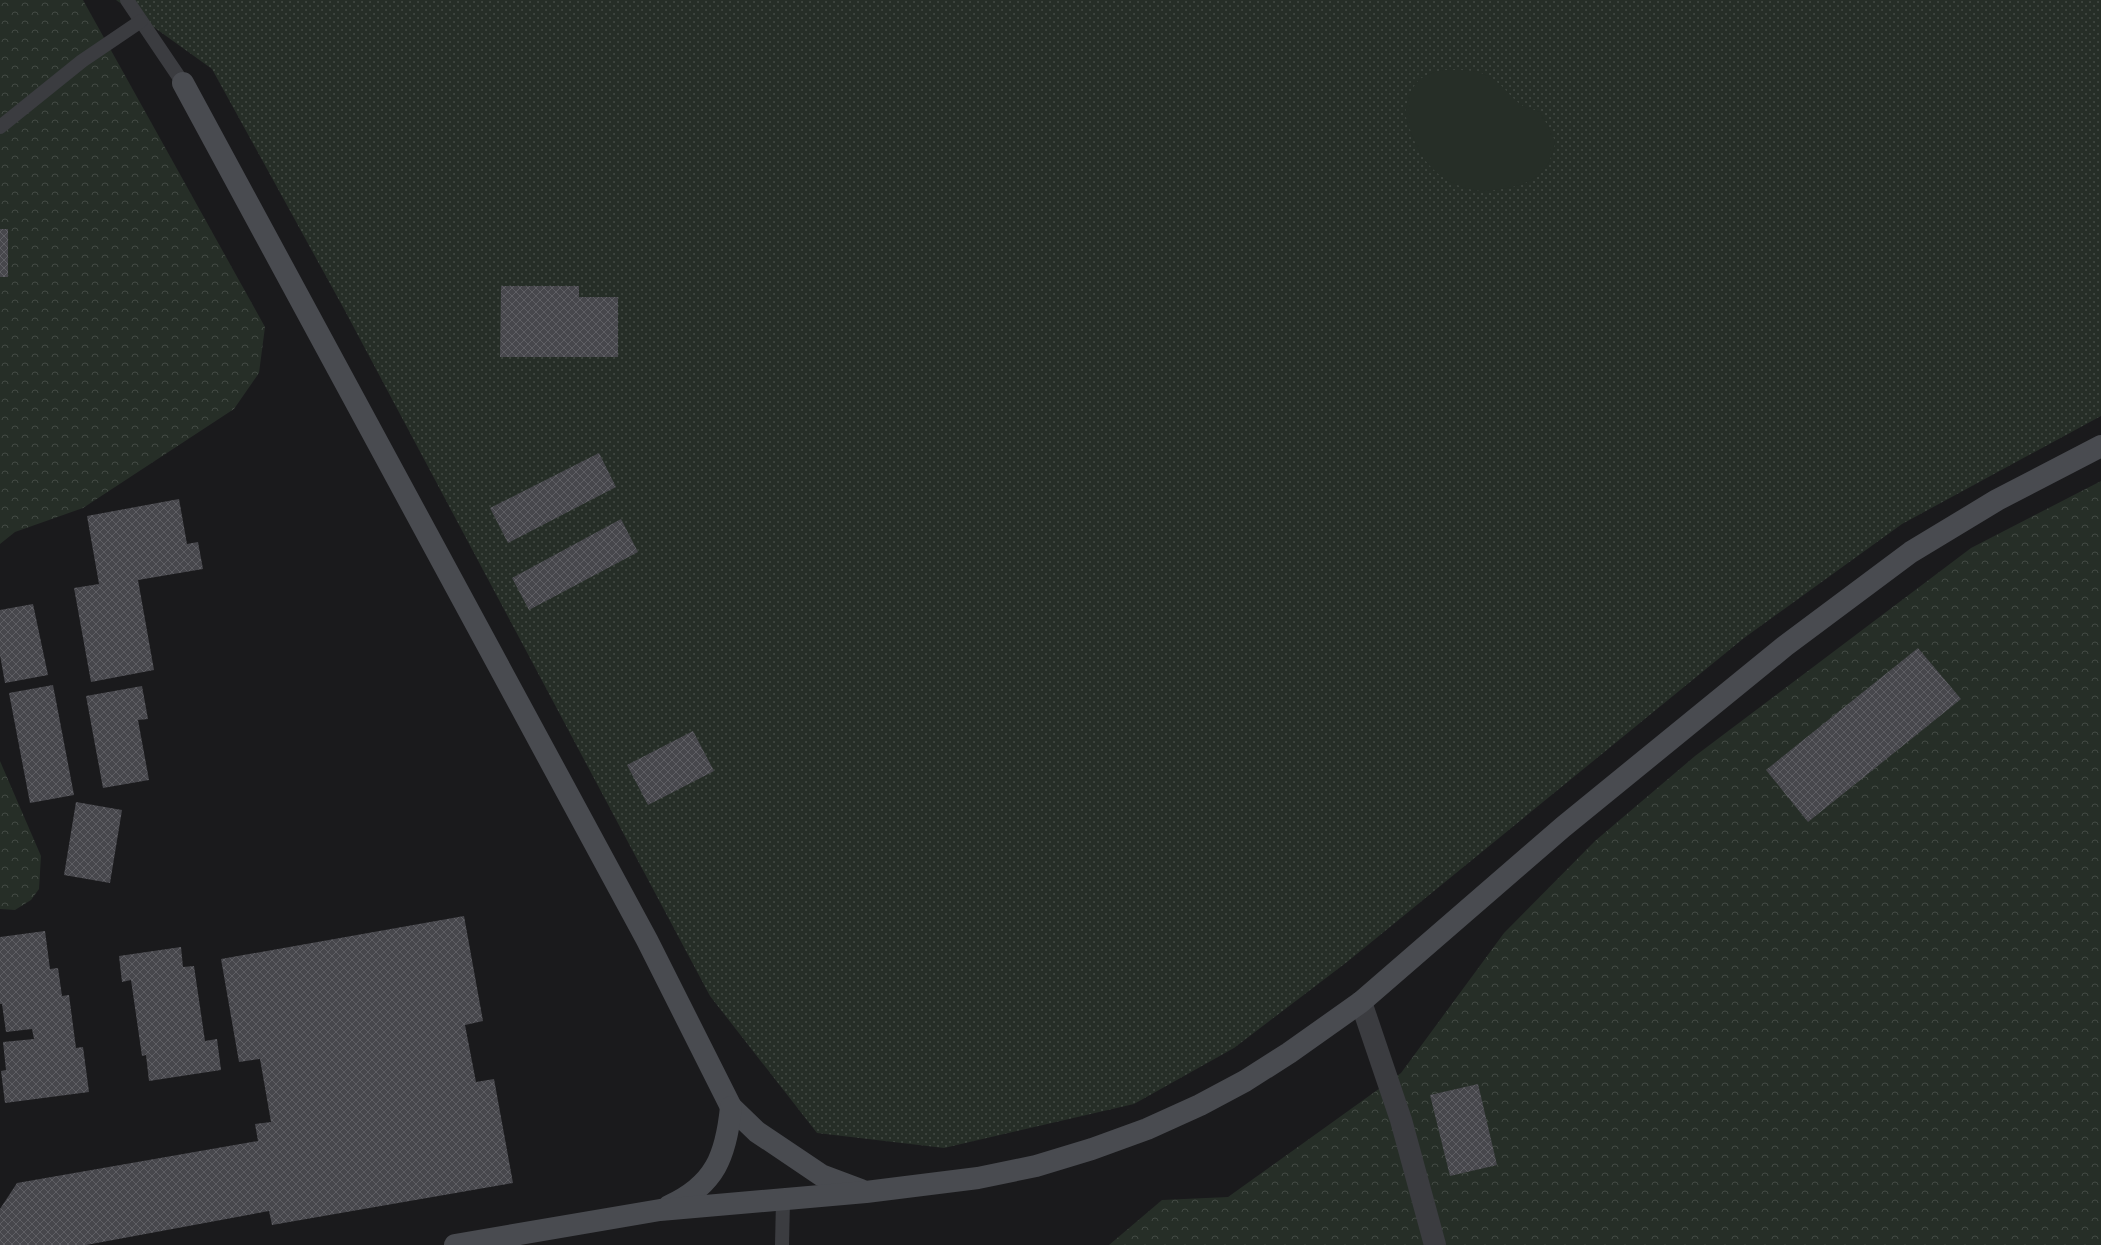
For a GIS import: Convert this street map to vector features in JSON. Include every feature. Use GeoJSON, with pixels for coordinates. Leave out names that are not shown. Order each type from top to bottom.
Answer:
{"type":"FeatureCollection","features":[{"type":"Feature","properties":{"kind":"street"},"geometry":{"type":"LineString","coordinates":[[182,83],[647,940],[731,1107],[757,1132],[821,1175],[866,1192]]}},
{"type":"Feature","properties":{"kind":"street"},"geometry":{"type":"LineString","coordinates":[[455,1245],[660,1210],[866,1192],[978,1178],[1036,1166],[1147,1129],[1200,1105],[1245,1081],[1289,1053],[1361,1002],[1563,827],[1785,646],[1911,552],[1997,500],[2101,446]]}},
{"type":"Feature","properties":{"kind":"street"},"geometry":{"type":"LineString","coordinates":[[1361,1002],[1401,1120],[1436,1245]]}},
{"type":"Feature","properties":{"kind":"street"},"geometry":{"type":"LineString","coordinates":[[660,1210],[688,1197],[716,1168],[729,1130],[731,1107]]}},
{"type":"Feature","properties":{"kind":"lane"},"geometry":{"type":"LineString","coordinates":[[127,0],[182,83]]}},
{"type":"Feature","properties":{"kind":"lane"},"geometry":{"type":"LineString","coordinates":[[0,127],[82,61],[141,21]]}},
{"type":"Feature","properties":{"kind":"lane"},"geometry":{"type":"LineString","coordinates":[[782,1200],[782,1245]]}},
{"type":"Feature","properties":{"kind":"green space"},"geometry":{"type":"Polygon","coordinates":[[[0,0],[83,0],[265,327],[259,373],[234,409],[83,508],[15,532],[0,544],[0,0]]]}},
{"type":"Feature","properties":{"kind":"green space"},"geometry":{"type":"Polygon","coordinates":[[[116,0],[2101,0],[2101,416],[1902,524],[1744,638],[1347,962],[1234,1048],[1134,1104],[944,1148],[817,1133],[710,996],[344,309],[212,69],[116,0]]]}},
{"type":"Feature","properties":{"kind":"green space"},"geometry":{"type":"Polygon","coordinates":[[[1443,70],[1479,72],[1492,78],[1519,104],[1540,112],[1555,142],[1554,150],[1549,162],[1537,176],[1520,185],[1483,191],[1460,186],[1449,181],[1431,167],[1418,148],[1408,123],[1406,108],[1411,92],[1417,82],[1427,75],[1443,70]]]}},
{"type":"Feature","properties":{"kind":"green space"},"geometry":{"type":"Polygon","coordinates":[[[2101,481],[2101,1245],[1109,1245],[1162,1200],[1228,1197],[1401,1073],[1504,933],[1595,841],[1695,756],[1971,548],[2101,481]]]}},
{"type":"Feature","properties":{"kind":"green space"},"geometry":{"type":"Polygon","coordinates":[[[0,761],[41,856],[39,889],[31,900],[15,910],[0,909],[0,761]]]}},
{"type":"Feature","properties":{"kind":"building"},"geometry":{"type":"Polygon","coordinates":[[[0,229],[8,229],[8,277],[0,277],[0,229]]]}},
{"type":"Feature","properties":{"kind":"building"},"geometry":{"type":"Polygon","coordinates":[[[501,286],[579,286],[579,297],[618,297],[618,357],[500,357],[501,286]]]}},
{"type":"Feature","properties":{"kind":"building"},"geometry":{"type":"Polygon","coordinates":[[[599,453],[616,487],[508,543],[490,508],[599,453]]]}},
{"type":"Feature","properties":{"kind":"building"},"geometry":{"type":"Polygon","coordinates":[[[179,499],[187,544],[198,542],[203,569],[138,580],[154,670],[91,682],[74,588],[99,584],[87,516],[179,499]]]}},
{"type":"Feature","properties":{"kind":"building"},"geometry":{"type":"Polygon","coordinates":[[[621,519],[638,552],[529,610],[512,578],[621,519]]]}},
{"type":"Feature","properties":{"kind":"building"},"geometry":{"type":"Polygon","coordinates":[[[33,604],[48,675],[5,683],[0,655],[0,610],[33,604]]]}},
{"type":"Feature","properties":{"kind":"building"},"geometry":{"type":"Polygon","coordinates":[[[1918,648],[1961,699],[1808,822],[1766,770],[1918,648]]]}},
{"type":"Feature","properties":{"kind":"building"},"geometry":{"type":"Polygon","coordinates":[[[53,685],[74,795],[30,803],[9,693],[53,685]]]}},
{"type":"Feature","properties":{"kind":"building"},"geometry":{"type":"Polygon","coordinates":[[[142,686],[148,719],[138,720],[149,780],[103,788],[86,696],[142,686]]]}},
{"type":"Feature","properties":{"kind":"building"},"geometry":{"type":"Polygon","coordinates":[[[693,731],[714,771],[648,805],[627,765],[693,731]]]}},
{"type":"Feature","properties":{"kind":"building"},"geometry":{"type":"Polygon","coordinates":[[[76,802],[122,810],[110,883],[64,875],[76,802]]]}},
{"type":"Feature","properties":{"kind":"building"},"geometry":{"type":"Polygon","coordinates":[[[464,916],[483,1021],[465,1025],[476,1082],[494,1079],[513,1183],[272,1225],[269,1211],[86,1245],[0,1245],[0,1209],[17,1183],[258,1141],[255,1124],[271,1122],[260,1059],[239,1062],[221,959],[464,916]]]}},
{"type":"Feature","properties":{"kind":"building"},"geometry":{"type":"Polygon","coordinates":[[[45,931],[50,969],[58,968],[62,996],[69,995],[76,1048],[83,1047],[89,1092],[5,1103],[1,1071],[6,1070],[3,1042],[34,1039],[32,1029],[6,1032],[2,1004],[0,1004],[0,937],[45,931]]]}},
{"type":"Feature","properties":{"kind":"building"},"geometry":{"type":"Polygon","coordinates":[[[181,947],[183,967],[194,966],[205,1041],[217,1039],[221,1070],[149,1081],[146,1055],[142,1056],[131,980],[122,982],[119,956],[181,947]]]}},
{"type":"Feature","properties":{"kind":"building"},"geometry":{"type":"Polygon","coordinates":[[[1478,1084],[1497,1165],[1450,1176],[1430,1095],[1478,1084]]]}}]}
